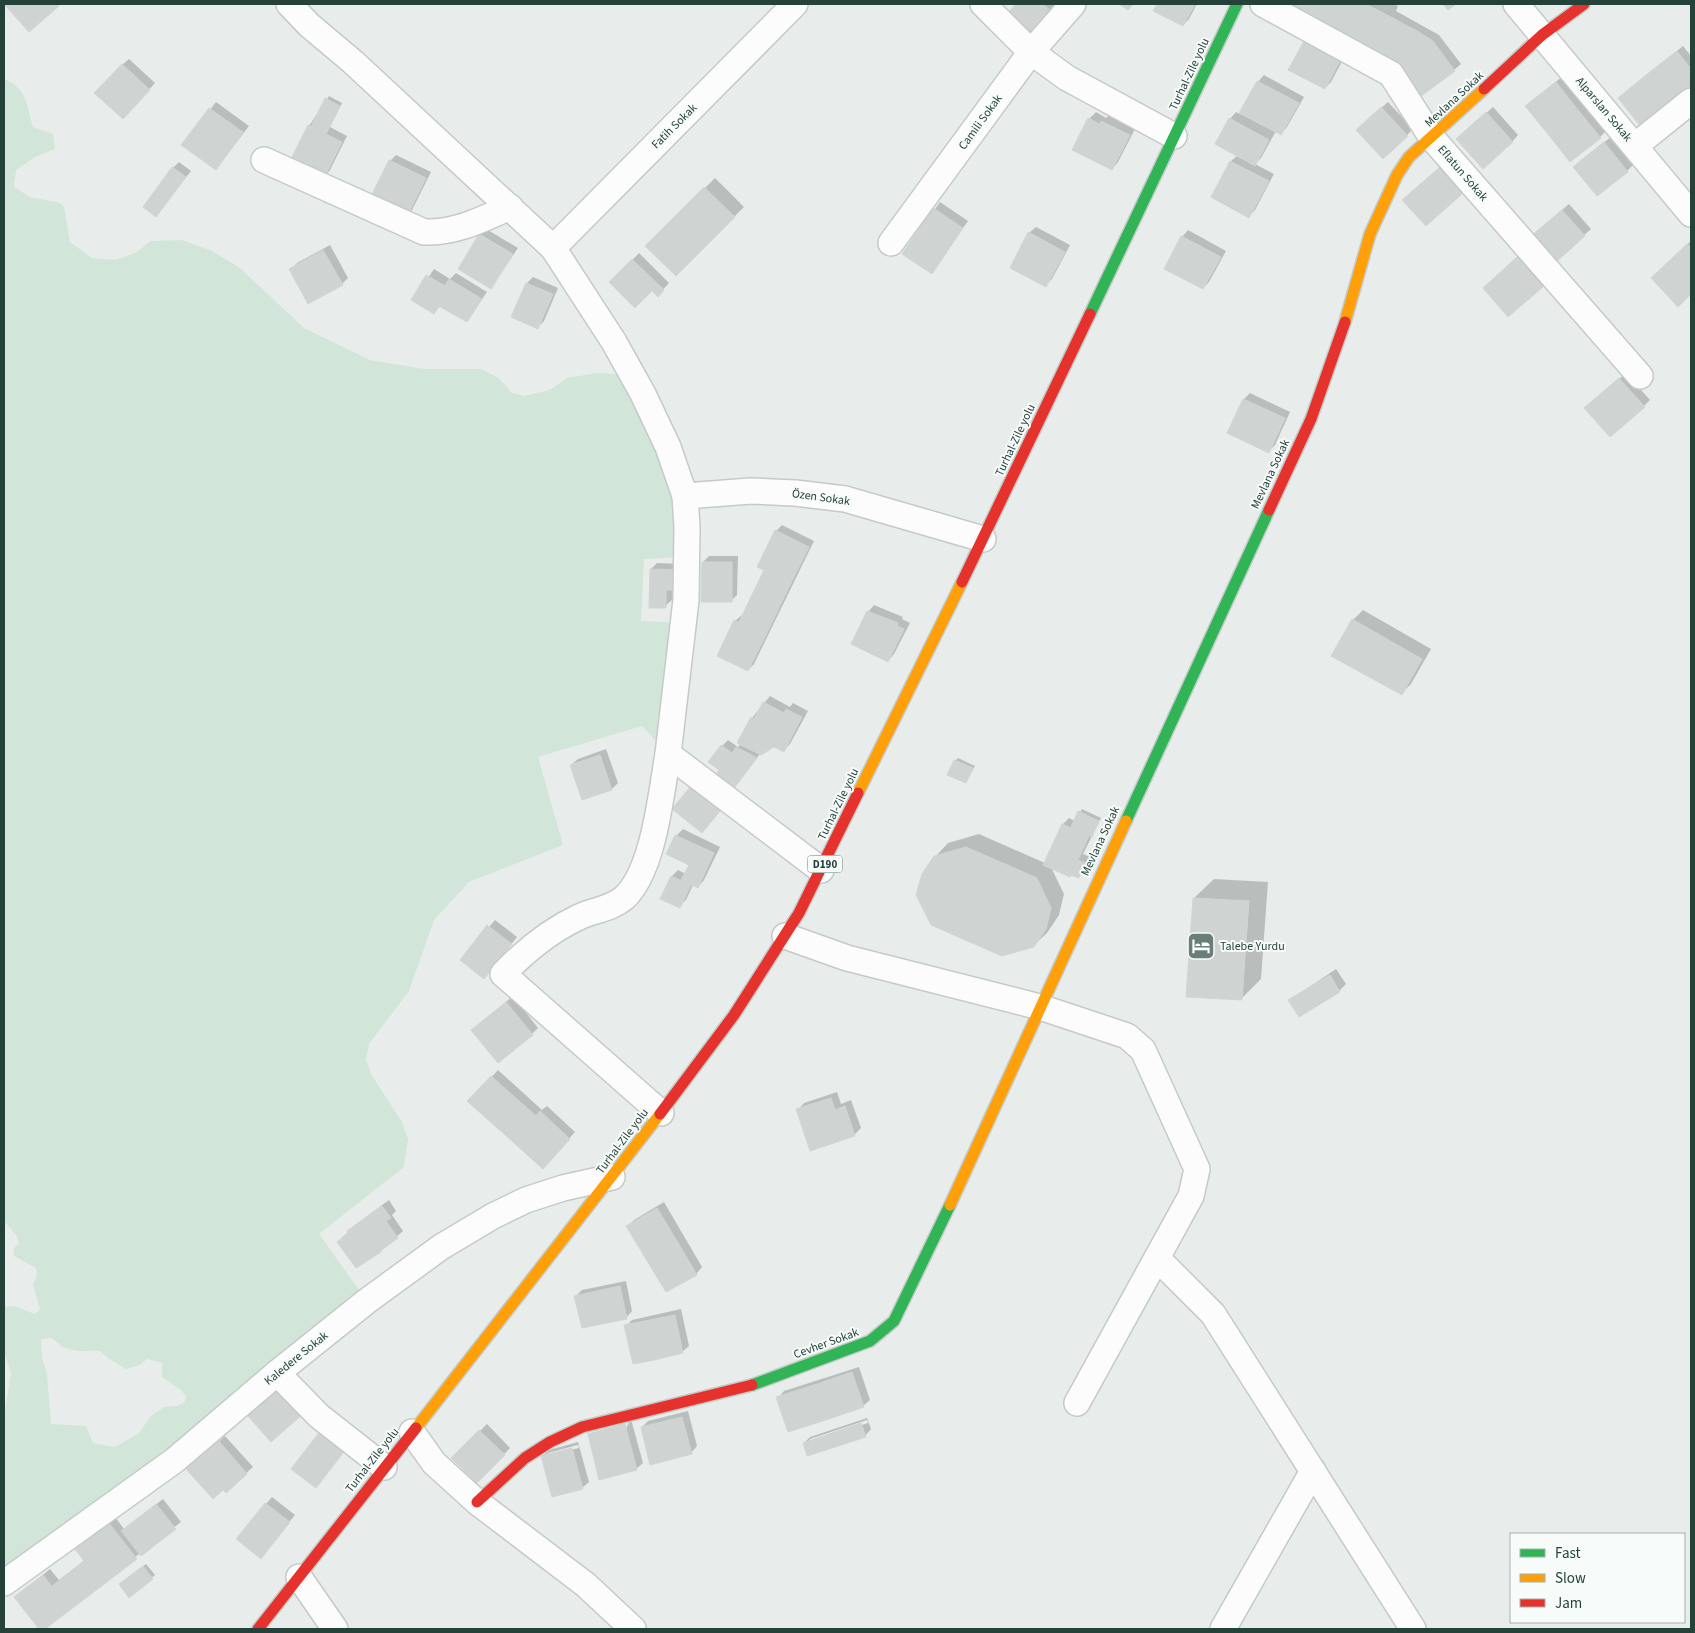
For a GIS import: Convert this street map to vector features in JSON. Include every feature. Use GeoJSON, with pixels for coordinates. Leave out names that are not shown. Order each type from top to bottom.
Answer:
{"type":"FeatureCollection","features":[{"type":"Feature","properties":{"kind":"street"},"geometry":{"type":"LineString","coordinates":[[289,4],[309,25],[353,62],[554,248],[614,342],[643,394],[668,447],[684,496],[688,557],[686,600],[668,754],[656,820],[641,873],[632,889],[623,899],[608,908],[580,917],[554,931],[526,950],[503,974],[661,1113]]}},
{"type":"Feature","properties":{"kind":"street","name":"Fatih Sokak"},"geometry":{"type":"LineString","coordinates":[[554,248],[795,4]]}},
{"type":"Feature","properties":{"kind":"street"},"geometry":{"type":"LineString","coordinates":[[983,4],[1030,52],[1067,78],[1174,136]]}},
{"type":"Feature","properties":{"kind":"street","name":"Camili Sokak"},"geometry":{"type":"LineString","coordinates":[[891,243],[1030,52],[1073,4]]}},
{"type":"Feature","properties":{"kind":"street","name":"Turhal-Zile yolu"},"geometry":{"type":"LineString","coordinates":[[258,1629],[661,1113],[734,1016],[785,936],[821,870],[984,539],[1237,4]]}},
{"type":"Feature","properties":{"kind":"street","name":"Eflatun Sokak"},"geometry":{"type":"LineString","coordinates":[[1263,4],[1391,74],[1432,138],[1640,376]]}},
{"type":"Feature","properties":{"kind":"street","name":"Alparslan Sokak"},"geometry":{"type":"LineString","coordinates":[[1516,4],[1691,214]]}},
{"type":"Feature","properties":{"kind":"street","name":"Mevlana Sokak"},"geometry":{"type":"LineString","coordinates":[[1040,1006],[1311,419],[1332,364],[1365,253],[1384,199],[1396,174],[1409,157],[1432,138],[1542,35],[1584,4]]}},
{"type":"Feature","properties":{"kind":"street"},"geometry":{"type":"LineString","coordinates":[[1635,146],[1691,101]]}},
{"type":"Feature","properties":{"kind":"street"},"geometry":{"type":"LineString","coordinates":[[264,160],[424,232],[442,233],[460,228],[510,207]]}},
{"type":"Feature","properties":{"kind":"street","name":"Özen Sokak"},"geometry":{"type":"LineString","coordinates":[[684,496],[751,491],[795,493],[845,499],[984,539]]}},
{"type":"Feature","properties":{"kind":"street"},"geometry":{"type":"LineString","coordinates":[[668,754],[821,870]]}},
{"type":"Feature","properties":{"kind":"street"},"geometry":{"type":"LineString","coordinates":[[785,936],[847,958],[1040,1006],[1127,1036],[1138,1044],[1197,1169],[1191,1196],[1077,1403]]}},
{"type":"Feature","properties":{"kind":"street","name":"Cevher Sokak"},"geometry":{"type":"LineString","coordinates":[[477,1502],[513,1465],[534,1450],[574,1430],[758,1383],[870,1341],[884,1331],[894,1321],[905,1302],[1040,1006]]}},
{"type":"Feature","properties":{"kind":"street","name":"Kaledere Sokak"},"geometry":{"type":"LineString","coordinates":[[4,1583],[175,1460],[277,1372],[442,1247],[492,1216],[526,1200],[563,1188],[612,1177]]}},
{"type":"Feature","properties":{"kind":"street"},"geometry":{"type":"LineString","coordinates":[[1157,1258],[1213,1314],[1413,1629]]}},
{"type":"Feature","properties":{"kind":"street"},"geometry":{"type":"LineString","coordinates":[[277,1372],[319,1416],[384,1467]]}},
{"type":"Feature","properties":{"kind":"street"},"geometry":{"type":"LineString","coordinates":[[412,1432],[434,1463],[477,1502],[586,1585],[633,1629]]}},
{"type":"Feature","properties":{"kind":"street"},"geometry":{"type":"LineString","coordinates":[[1223,1629],[1313,1471]]}},
{"type":"Feature","properties":{"kind":"street"},"geometry":{"type":"LineString","coordinates":[[298,1577],[335,1629]]}},
{"type":"Feature","properties":{"kind":"green space"},"geometry":{"type":"Polygon","coordinates":[[[4,79],[18,87],[22,93],[33,127],[53,134],[55,149],[35,157],[16,170],[14,187],[30,197],[60,203],[64,207],[70,242],[92,258],[115,260],[135,253],[151,241],[182,240],[210,250],[239,267],[304,328],[370,360],[425,369],[481,369],[499,378],[512,393],[524,396],[550,390],[567,378],[597,373],[633,375],[668,447],[688,557],[644,559],[641,621],[683,623],[668,754],[642,726],[538,757],[563,845],[469,882],[434,920],[409,991],[369,1044],[366,1060],[371,1074],[402,1122],[408,1139],[404,1167],[319,1234],[367,1301],[4,1583],[4,1419],[11,1373],[4,1351],[4,1307],[14,1306],[35,1314],[40,1309],[33,1285],[37,1275],[36,1268],[14,1256],[14,1248],[19,1243],[16,1235],[4,1221],[4,79]],[[41,1339],[42,1358],[47,1373],[51,1424],[86,1426],[93,1443],[115,1447],[139,1433],[151,1416],[164,1407],[177,1406],[185,1402],[186,1396],[184,1393],[162,1377],[162,1363],[147,1359],[140,1365],[126,1369],[100,1351],[68,1349],[52,1339],[41,1339]]]}},
{"type":"Feature","properties":{"kind":"building"},"geometry":{"type":"Polygon","coordinates":[[[4,4],[58,4],[59,6],[29,32],[4,4]]]}},
{"type":"Feature","properties":{"kind":"building"},"geometry":{"type":"Polygon","coordinates":[[[1016,4],[1043,4],[1053,13],[1031,38],[1006,15],[1016,4]]]}},
{"type":"Feature","properties":{"kind":"building"},"geometry":{"type":"Polygon","coordinates":[[[1119,4],[1133,4],[1128,10],[1119,4]]]}},
{"type":"Feature","properties":{"kind":"building"},"geometry":{"type":"Polygon","coordinates":[[[1157,4],[1195,4],[1183,26],[1153,11],[1157,4]]]}},
{"type":"Feature","properties":{"kind":"building"},"geometry":{"type":"Polygon","coordinates":[[[1282,4],[1314,4],[1307,18],[1282,4]]]}},
{"type":"Feature","properties":{"kind":"building"},"geometry":{"type":"Polygon","coordinates":[[[1314,4],[1366,4],[1389,16],[1371,51],[1307,18],[1314,4]]]}},
{"type":"Feature","properties":{"kind":"building"},"geometry":{"type":"Polygon","coordinates":[[[1443,4],[1456,4],[1448,10],[1443,4]]]}},
{"type":"Feature","properties":{"kind":"building"},"geometry":{"type":"Polygon","coordinates":[[[1389,16],[1417,31],[1398,66],[1371,51],[1389,16]]]}},
{"type":"Feature","properties":{"kind":"building"},"geometry":{"type":"Polygon","coordinates":[[[1417,31],[1433,41],[1455,71],[1420,97],[1398,66],[1417,31]]]}},
{"type":"Feature","properties":{"kind":"building"},"geometry":{"type":"Polygon","coordinates":[[[1304,41],[1340,61],[1325,89],[1288,70],[1304,41]]]}},
{"type":"Feature","properties":{"kind":"building"},"geometry":{"type":"Polygon","coordinates":[[[1677,51],[1691,69],[1691,87],[1669,104],[1646,75],[1677,51]]]}},
{"type":"Feature","properties":{"kind":"building"},"geometry":{"type":"Polygon","coordinates":[[[122,64],[150,90],[123,119],[94,93],[122,64]]]}},
{"type":"Feature","properties":{"kind":"building"},"geometry":{"type":"Polygon","coordinates":[[[1646,75],[1669,104],[1641,127],[1618,98],[1646,75]]]}},
{"type":"Feature","properties":{"kind":"building"},"geometry":{"type":"Polygon","coordinates":[[[1257,81],[1299,103],[1281,135],[1239,113],[1257,81]]]}},
{"type":"Feature","properties":{"kind":"building"},"geometry":{"type":"Polygon","coordinates":[[[1556,82],[1578,110],[1548,134],[1525,106],[1556,82]]]}},
{"type":"Feature","properties":{"kind":"building"},"geometry":{"type":"Polygon","coordinates":[[[325,98],[340,106],[326,134],[311,127],[325,98]]]}},
{"type":"Feature","properties":{"kind":"building"},"geometry":{"type":"Polygon","coordinates":[[[1381,107],[1408,136],[1383,159],[1356,130],[1381,107]]]}},
{"type":"Feature","properties":{"kind":"building"},"geometry":{"type":"Polygon","coordinates":[[[209,108],[243,132],[216,170],[181,145],[209,108]]]}},
{"type":"Feature","properties":{"kind":"building"},"geometry":{"type":"Polygon","coordinates":[[[1578,110],[1601,138],[1570,162],[1548,134],[1578,110]]]}},
{"type":"Feature","properties":{"kind":"building"},"geometry":{"type":"Polygon","coordinates":[[[1486,112],[1513,142],[1483,169],[1456,139],[1486,112]]]}},
{"type":"Feature","properties":{"kind":"building"},"geometry":{"type":"Polygon","coordinates":[[[1088,118],[1100,124],[1101,121],[1130,135],[1112,170],[1072,150],[1088,118]]]}},
{"type":"Feature","properties":{"kind":"building"},"geometry":{"type":"Polygon","coordinates":[[[1229,118],[1269,140],[1255,166],[1215,144],[1229,118]]]}},
{"type":"Feature","properties":{"kind":"building"},"geometry":{"type":"Polygon","coordinates":[[[308,125],[342,142],[324,178],[290,161],[308,125]]]}},
{"type":"Feature","properties":{"kind":"building"},"geometry":{"type":"Polygon","coordinates":[[[1604,142],[1628,172],[1597,196],[1573,167],[1604,142]]]}},
{"type":"Feature","properties":{"kind":"building"},"geometry":{"type":"Polygon","coordinates":[[[389,160],[426,178],[406,218],[369,200],[389,160]]]}},
{"type":"Feature","properties":{"kind":"building"},"geometry":{"type":"Polygon","coordinates":[[[1230,161],[1269,181],[1249,218],[1211,197],[1230,161]]]}},
{"type":"Feature","properties":{"kind":"building"},"geometry":{"type":"Polygon","coordinates":[[[172,167],[186,177],[156,217],[143,207],[172,167]]]}},
{"type":"Feature","properties":{"kind":"building"},"geometry":{"type":"Polygon","coordinates":[[[1439,168],[1462,194],[1426,226],[1402,200],[1439,168]]]}},
{"type":"Feature","properties":{"kind":"building"},"geometry":{"type":"Polygon","coordinates":[[[704,187],[735,217],[676,276],[645,246],[704,187]]]}},
{"type":"Feature","properties":{"kind":"building"},"geometry":{"type":"Polygon","coordinates":[[[933,208],[963,228],[932,274],[902,254],[933,208]]]}},
{"type":"Feature","properties":{"kind":"building"},"geometry":{"type":"Polygon","coordinates":[[[1562,210],[1585,236],[1555,263],[1531,236],[1562,210]]]}},
{"type":"Feature","properties":{"kind":"building"},"geometry":{"type":"Polygon","coordinates":[[[1028,232],[1065,252],[1046,287],[1010,268],[1028,232]]]}},
{"type":"Feature","properties":{"kind":"building"},"geometry":{"type":"Polygon","coordinates":[[[479,234],[513,254],[491,289],[458,269],[479,234]]]}},
{"type":"Feature","properties":{"kind":"building"},"geometry":{"type":"Polygon","coordinates":[[[1181,236],[1221,257],[1203,289],[1164,269],[1181,236]]]}},
{"type":"Feature","properties":{"kind":"building"},"geometry":{"type":"Polygon","coordinates":[[[1687,244],[1691,248],[1691,294],[1678,307],[1651,278],[1687,244]]]}},
{"type":"Feature","properties":{"kind":"building"},"geometry":{"type":"Polygon","coordinates":[[[323,250],[343,285],[308,304],[289,269],[323,250]]]}},
{"type":"Feature","properties":{"kind":"building"},"geometry":{"type":"Polygon","coordinates":[[[1517,257],[1543,287],[1508,317],[1483,288],[1517,257]]]}},
{"type":"Feature","properties":{"kind":"building"},"geometry":{"type":"Polygon","coordinates":[[[632,259],[664,290],[658,297],[652,291],[635,308],[609,282],[632,259]]]}},
{"type":"Feature","properties":{"kind":"building"},"geometry":{"type":"Polygon","coordinates":[[[426,275],[445,286],[449,279],[482,299],[467,322],[439,306],[434,314],[411,300],[426,275]]]}},
{"type":"Feature","properties":{"kind":"building"},"geometry":{"type":"Polygon","coordinates":[[[526,283],[553,294],[538,329],[511,317],[526,283]]]}},
{"type":"Feature","properties":{"kind":"building"},"geometry":{"type":"Polygon","coordinates":[[[1619,378],[1645,407],[1610,437],[1584,408],[1619,378]]]}},
{"type":"Feature","properties":{"kind":"building"},"geometry":{"type":"Polygon","coordinates":[[[1243,399],[1285,418],[1269,453],[1227,433],[1243,399]]]}},
{"type":"Feature","properties":{"kind":"building"},"geometry":{"type":"Polygon","coordinates":[[[775,530],[809,547],[791,583],[757,567],[775,530]]]}},
{"type":"Feature","properties":{"kind":"building"},"geometry":{"type":"Polygon","coordinates":[[[702,562],[732,562],[732,602],[701,602],[702,562]]]}},
{"type":"Feature","properties":{"kind":"building"},"geometry":{"type":"Polygon","coordinates":[[[650,569],[676,570],[676,590],[666,590],[666,608],[649,608],[650,569]]]}},
{"type":"Feature","properties":{"kind":"building"},"geometry":{"type":"Polygon","coordinates":[[[764,570],[791,583],[766,635],[739,622],[764,570]]]}},
{"type":"Feature","properties":{"kind":"building"},"geometry":{"type":"Polygon","coordinates":[[[867,611],[898,623],[897,626],[904,629],[888,662],[851,644],[867,611]]]}},
{"type":"Feature","properties":{"kind":"building"},"geometry":{"type":"Polygon","coordinates":[[[1352,619],[1422,659],[1402,695],[1331,656],[1352,619]]]}},
{"type":"Feature","properties":{"kind":"building"},"geometry":{"type":"Polygon","coordinates":[[[734,620],[766,635],[748,671],[717,656],[734,620]]]}},
{"type":"Feature","properties":{"kind":"building"},"geometry":{"type":"Polygon","coordinates":[[[763,702],[784,713],[786,709],[802,717],[784,752],[774,747],[761,755],[737,743],[751,717],[754,719],[763,702]]]}},
{"type":"Feature","properties":{"kind":"building"},"geometry":{"type":"Polygon","coordinates":[[[721,745],[732,753],[736,747],[757,758],[732,791],[714,777],[719,770],[708,762],[721,745]]]}},
{"type":"Feature","properties":{"kind":"building"},"geometry":{"type":"Polygon","coordinates":[[[600,755],[612,790],[582,800],[570,765],[600,755]]]}},
{"type":"Feature","properties":{"kind":"building"},"geometry":{"type":"Polygon","coordinates":[[[954,760],[973,768],[966,783],[947,775],[954,760]]]}},
{"type":"Feature","properties":{"kind":"building"},"geometry":{"type":"Polygon","coordinates":[[[690,787],[720,811],[702,833],[672,809],[690,787]]]}},
{"type":"Feature","properties":{"kind":"building"},"geometry":{"type":"Polygon","coordinates":[[[1078,811],[1099,821],[1092,837],[1071,827],[1078,811]]]}},
{"type":"Feature","properties":{"kind":"building"},"geometry":{"type":"Polygon","coordinates":[[[1062,824],[1089,836],[1078,860],[1085,863],[1079,878],[1071,875],[1070,877],[1043,865],[1062,824]]]}},
{"type":"Feature","properties":{"kind":"building"},"geometry":{"type":"Polygon","coordinates":[[[675,835],[714,853],[698,888],[681,880],[689,865],[666,854],[675,835]]]}},
{"type":"Feature","properties":{"kind":"building"},"geometry":{"type":"Polygon","coordinates":[[[966,847],[1037,878],[1051,908],[1046,929],[1034,947],[1002,956],[931,925],[916,895],[922,874],[934,856],[966,847]]]}},
{"type":"Feature","properties":{"kind":"building"},"geometry":{"type":"Polygon","coordinates":[[[671,876],[691,885],[680,908],[660,899],[671,876]]]}},
{"type":"Feature","properties":{"kind":"building"},"geometry":{"type":"Polygon","coordinates":[[[1193,898],[1249,901],[1242,1000],[1186,997],[1193,898]]]}},
{"type":"Feature","properties":{"kind":"building"},"geometry":{"type":"Polygon","coordinates":[[[487,925],[512,944],[484,979],[460,960],[487,925]]]}},
{"type":"Feature","properties":{"kind":"building"},"geometry":{"type":"Polygon","coordinates":[[[1330,975],[1340,992],[1299,1017],[1288,1000],[1330,975]]]}},
{"type":"Feature","properties":{"kind":"building"},"geometry":{"type":"Polygon","coordinates":[[[506,1002],[533,1035],[498,1063],[471,1030],[506,1002]]]}},
{"type":"Feature","properties":{"kind":"building"},"geometry":{"type":"Polygon","coordinates":[[[491,1076],[536,1116],[513,1142],[467,1101],[491,1076]]]}},
{"type":"Feature","properties":{"kind":"building"},"geometry":{"type":"Polygon","coordinates":[[[831,1098],[835,1110],[845,1106],[855,1136],[810,1151],[796,1109],[831,1098]]]}},
{"type":"Feature","properties":{"kind":"building"},"geometry":{"type":"Polygon","coordinates":[[[540,1111],[570,1139],[543,1169],[513,1142],[540,1111]]]}},
{"type":"Feature","properties":{"kind":"building"},"geometry":{"type":"Polygon","coordinates":[[[382,1206],[391,1218],[386,1221],[398,1238],[381,1252],[356,1268],[337,1242],[348,1233],[347,1231],[382,1206]]]}},
{"type":"Feature","properties":{"kind":"building"},"geometry":{"type":"Polygon","coordinates":[[[657,1208],[677,1241],[646,1259],[626,1226],[657,1208]]]}},
{"type":"Feature","properties":{"kind":"building"},"geometry":{"type":"Polygon","coordinates":[[[677,1241],[697,1275],[666,1292],[646,1259],[677,1241]]]}},
{"type":"Feature","properties":{"kind":"building"},"geometry":{"type":"Polygon","coordinates":[[[620,1286],[627,1319],[582,1328],[574,1296],[620,1286]]]}},
{"type":"Feature","properties":{"kind":"building"},"geometry":{"type":"Polygon","coordinates":[[[675,1315],[683,1353],[654,1360],[645,1321],[675,1315]]]}},
{"type":"Feature","properties":{"kind":"building"},"geometry":{"type":"Polygon","coordinates":[[[645,1321],[654,1360],[633,1364],[624,1325],[645,1321]]]}},
{"type":"Feature","properties":{"kind":"building"},"geometry":{"type":"Polygon","coordinates":[[[852,1372],[864,1407],[826,1420],[814,1385],[852,1372]]]}},
{"type":"Feature","properties":{"kind":"building"},"geometry":{"type":"Polygon","coordinates":[[[814,1385],[826,1420],[788,1432],[776,1397],[814,1385]]]}},
{"type":"Feature","properties":{"kind":"building"},"geometry":{"type":"Polygon","coordinates":[[[279,1387],[303,1414],[271,1442],[247,1415],[279,1387]]]}},
{"type":"Feature","properties":{"kind":"building"},"geometry":{"type":"Polygon","coordinates":[[[682,1417],[692,1454],[650,1465],[641,1427],[682,1417]]]}},
{"type":"Feature","properties":{"kind":"building"},"geometry":{"type":"Polygon","coordinates":[[[861,1423],[866,1437],[807,1456],[803,1443],[861,1423]]]}},
{"type":"Feature","properties":{"kind":"building"},"geometry":{"type":"Polygon","coordinates":[[[625,1424],[637,1470],[599,1480],[588,1434],[625,1424]]]}},
{"type":"Feature","properties":{"kind":"building"},"geometry":{"type":"Polygon","coordinates":[[[321,1430],[346,1449],[316,1488],[291,1469],[321,1430]]]}},
{"type":"Feature","properties":{"kind":"building"},"geometry":{"type":"Polygon","coordinates":[[[479,1430],[505,1455],[477,1483],[451,1458],[479,1430]]]}},
{"type":"Feature","properties":{"kind":"building"},"geometry":{"type":"Polygon","coordinates":[[[219,1441],[247,1474],[226,1493],[223,1490],[213,1499],[186,1469],[219,1441]]]}},
{"type":"Feature","properties":{"kind":"building"},"geometry":{"type":"Polygon","coordinates":[[[572,1448],[583,1489],[552,1497],[541,1456],[572,1448]]]}},
{"type":"Feature","properties":{"kind":"building"},"geometry":{"type":"Polygon","coordinates":[[[265,1503],[290,1522],[261,1559],[236,1539],[265,1503]]]}},
{"type":"Feature","properties":{"kind":"building"},"geometry":{"type":"Polygon","coordinates":[[[156,1504],[176,1529],[141,1556],[121,1531],[156,1504]]]}},
{"type":"Feature","properties":{"kind":"building"},"geometry":{"type":"Polygon","coordinates":[[[108,1522],[137,1559],[103,1585],[74,1548],[108,1522]]]}},
{"type":"Feature","properties":{"kind":"building"},"geometry":{"type":"Polygon","coordinates":[[[84,1561],[103,1585],[70,1610],[52,1586],[84,1561]]]}},
{"type":"Feature","properties":{"kind":"building"},"geometry":{"type":"Polygon","coordinates":[[[143,1566],[153,1579],[129,1598],[119,1584],[143,1566]]]}},
{"type":"Feature","properties":{"kind":"building"},"geometry":{"type":"Polygon","coordinates":[[[43,1575],[70,1610],[45,1629],[39,1629],[14,1597],[43,1575]]]}},
{"type":"Feature","properties":{"kind":"traffic: fast"},"geometry":{"type":"LineString","coordinates":[[1090,314],[1237,4]]}},
{"type":"Feature","properties":{"kind":"traffic: fast"},"geometry":{"type":"LineString","coordinates":[[1126,821],[1269,510]]}},
{"type":"Feature","properties":{"kind":"traffic: fast"},"geometry":{"type":"LineString","coordinates":[[752,1385],[870,1341],[894,1321],[950,1205]]}},
{"type":"Feature","properties":{"kind":"traffic: slow"},"geometry":{"type":"LineString","coordinates":[[1345,322],[1370,234],[1397,175],[1409,157],[1484,89]]}},
{"type":"Feature","properties":{"kind":"traffic: slow"},"geometry":{"type":"LineString","coordinates":[[858,793],[962,582]]}},
{"type":"Feature","properties":{"kind":"traffic: slow"},"geometry":{"type":"LineString","coordinates":[[950,1205],[1126,821]]}},
{"type":"Feature","properties":{"kind":"traffic: slow"},"geometry":{"type":"LineString","coordinates":[[416,1428],[660,1114]]}},
{"type":"Feature","properties":{"kind":"traffic: jam"},"geometry":{"type":"LineString","coordinates":[[1484,89],[1542,35],[1584,4]]}},
{"type":"Feature","properties":{"kind":"traffic: jam"},"geometry":{"type":"LineString","coordinates":[[962,582],[1090,314]]}},
{"type":"Feature","properties":{"kind":"traffic: jam"},"geometry":{"type":"LineString","coordinates":[[1269,510],[1311,419],[1345,322]]}},
{"type":"Feature","properties":{"kind":"traffic: jam"},"geometry":{"type":"LineString","coordinates":[[660,1114],[734,1015],[799,913],[858,793]]}},
{"type":"Feature","properties":{"kind":"traffic: jam"},"geometry":{"type":"LineString","coordinates":[[477,1502],[525,1458],[550,1442],[582,1427],[752,1385]]}},
{"type":"Feature","properties":{"kind":"traffic: jam"},"geometry":{"type":"LineString","coordinates":[[258,1629],[416,1428]]}},
{"type":"Feature","properties":{"kind":"place","name":"Talebe Yurdu"},"geometry":{"type":"Point","coordinates":[1201,946]}}]}
